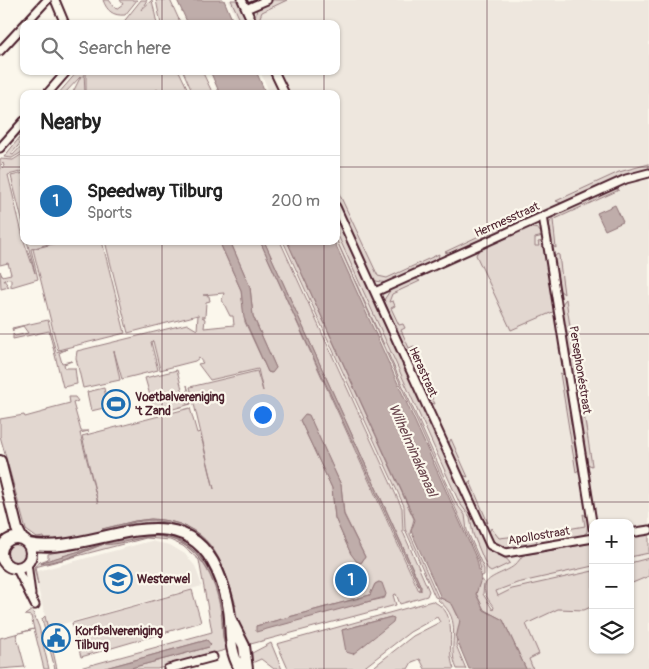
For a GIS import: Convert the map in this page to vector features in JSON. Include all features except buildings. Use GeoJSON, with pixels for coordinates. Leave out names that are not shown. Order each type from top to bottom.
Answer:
{"type":"FeatureCollection","features":[{"type":"Feature","properties":{"kind":"street"},"geometry":{"type":"LineString","coordinates":[[28,20],[47,0]]}},
{"type":"Feature","properties":{"kind":"street"},"geometry":{"type":"LineString","coordinates":[[55,0],[63,20]]}},
{"type":"Feature","properties":{"kind":"street"},"geometry":{"type":"LineString","coordinates":[[242,0],[251,20]]}},
{"type":"Feature","properties":{"kind":"street"},"geometry":{"type":"LineString","coordinates":[[246,9],[267,0]]}},
{"type":"Feature","properties":{"kind":"street"},"geometry":{"type":"LineString","coordinates":[[0,51],[20,28]]}},
{"type":"Feature","properties":{"kind":"street"},"geometry":{"type":"LineString","coordinates":[[51,90],[64,75]]}},
{"type":"Feature","properties":{"kind":"street"},"geometry":{"type":"LineString","coordinates":[[276,75],[283,90]]}},
{"type":"Feature","properties":{"kind":"street"},"geometry":{"type":"LineString","coordinates":[[0,148],[20,126]]}},
{"type":"Feature","properties":{"kind":"street","name":"Hermesstraat"},"geometry":{"type":"LineString","coordinates":[[375,292],[626,179],[649,173]]}},
{"type":"Feature","properties":{"kind":"street","name":"Herastraat"},"geometry":{"type":"LineString","coordinates":[[340,216],[490,545]]}},
{"type":"Feature","properties":{"kind":"street","name":"Persephonéstraat"},"geometry":{"type":"LineString","coordinates":[[543,216],[592,519]]}},
{"type":"Feature","properties":{"kind":"street"},"geometry":{"type":"LineString","coordinates":[[0,461],[10,502],[25,541],[31,550],[28,560],[31,594],[35,605]]}},
{"type":"Feature","properties":{"kind":"street"},"geometry":{"type":"LineString","coordinates":[[10,502],[8,508],[8,540],[3,545],[2,558],[31,594]]}},
{"type":"Feature","properties":{"kind":"street"},"geometry":{"type":"LineString","coordinates":[[8,565],[75,544],[141,528],[165,528],[187,536],[205,551],[218,571],[230,617],[244,646],[247,669]]}},
{"type":"Feature","properties":{"kind":"street"},"geometry":{"type":"LineString","coordinates":[[634,532],[649,530]]}},
{"type":"Feature","properties":{"kind":"street","name":"Apollostraat"},"geometry":{"type":"LineString","coordinates":[[490,545],[506,553],[589,539]]}},
{"type":"Feature","properties":{"kind":"street"},"geometry":{"type":"LineString","coordinates":[[8,540],[25,541],[38,546],[75,544]]}},
{"type":"Feature","properties":{"kind":"street"},"geometry":{"type":"LineString","coordinates":[[230,617],[230,644],[240,669]]}},
{"type":"Feature","properties":{"kind":"street"},"geometry":{"type":"LineString","coordinates":[[168,669],[213,657]]}},
{"type":"Feature","properties":{"kind":"shaded area"},"geometry":{"type":"Polygon","coordinates":[[[103,0],[109,0],[116,9],[123,4],[120,0],[137,0],[125,15],[117,15],[106,7],[103,0]]]}},
{"type":"Feature","properties":{"kind":"shaded area"},"geometry":{"type":"Polygon","coordinates":[[[141,0],[147,0],[141,10],[152,0],[156,20],[125,20],[141,0]]]}},
{"type":"Feature","properties":{"kind":"shaded area"},"geometry":{"type":"Polygon","coordinates":[[[156,0],[170,0],[179,20],[160,20],[156,0]]]}},
{"type":"Feature","properties":{"kind":"shaded area"},"geometry":{"type":"Polygon","coordinates":[[[228,0],[649,0],[649,669],[524,669],[443,463],[353,286],[335,245],[340,245],[340,90],[268,90],[262,75],[340,75],[340,20],[237,20],[228,0]]]}},
{"type":"Feature","properties":{"kind":"shaded area"},"geometry":{"type":"Polygon","coordinates":[[[231,0],[238,0],[247,20],[240,20],[231,0]]]}},
{"type":"Feature","properties":{"kind":"shaded area"},"geometry":{"type":"Polygon","coordinates":[[[270,0],[287,0],[262,12],[261,20],[256,20],[257,9],[270,0]]]}},
{"type":"Feature","properties":{"kind":"shaded area"},"geometry":{"type":"Polygon","coordinates":[[[75,75],[84,75],[85,90],[74,90],[81,76],[68,90],[61,90],[75,75]]]}},
{"type":"Feature","properties":{"kind":"shaded area"},"geometry":{"type":"Polygon","coordinates":[[[86,75],[181,75],[188,90],[157,89],[86,90],[86,75]]]}},
{"type":"Feature","properties":{"kind":"shaded area"},"geometry":{"type":"Polygon","coordinates":[[[185,75],[204,75],[211,90],[191,90],[185,75]]]}},
{"type":"Feature","properties":{"kind":"shaded area"},"geometry":{"type":"Polygon","coordinates":[[[20,137],[20,144],[11,154],[13,155],[20,147],[20,153],[12,158],[4,157],[20,137]]]}},
{"type":"Feature","properties":{"kind":"shaded area"},"geometry":{"type":"Polygon","coordinates":[[[20,156],[20,172],[8,175],[20,224],[20,245],[25,245],[35,273],[28,245],[45,245],[31,249],[38,279],[11,287],[11,279],[4,280],[9,287],[1,289],[0,271],[2,276],[11,274],[8,263],[0,265],[0,170],[4,166],[3,163],[0,166],[0,159],[13,160],[20,156]]]}},
{"type":"Feature","properties":{"kind":"shaded area"},"geometry":{"type":"Polygon","coordinates":[[[649,164],[649,169],[621,177],[561,203],[556,201],[619,172],[649,164]]]}},
{"type":"Feature","properties":{"kind":"shaded area"},"geometry":{"type":"Polygon","coordinates":[[[20,174],[20,212],[11,176],[20,174]]]}},
{"type":"Feature","properties":{"kind":"shaded area"},"geometry":{"type":"Polygon","coordinates":[[[613,187],[619,190],[553,220],[556,248],[551,245],[549,224],[554,215],[613,187]]]}},
{"type":"Feature","properties":{"kind":"shaded area"},"geometry":{"type":"Polygon","coordinates":[[[340,195],[378,276],[387,278],[439,254],[438,260],[387,283],[376,281],[371,275],[340,208],[340,195]]]}},
{"type":"Feature","properties":{"kind":"shaded area"},"geometry":{"type":"Polygon","coordinates":[[[513,220],[511,227],[451,254],[445,252],[513,220]]]}},
{"type":"Feature","properties":{"kind":"shaded area"},"geometry":{"type":"Polygon","coordinates":[[[340,224],[487,546],[493,552],[506,558],[510,563],[491,572],[488,570],[473,534],[470,517],[459,502],[340,240],[340,224]]]}},
{"type":"Feature","properties":{"kind":"shaded area"},"geometry":{"type":"Polygon","coordinates":[[[527,227],[538,229],[543,236],[535,238],[535,246],[539,246],[538,242],[544,241],[555,311],[511,330],[476,255],[479,249],[527,227]]]}},
{"type":"Feature","properties":{"kind":"shaded area"},"geometry":{"type":"Polygon","coordinates":[[[48,245],[103,245],[125,333],[58,350],[33,249],[48,245]]]}},
{"type":"Feature","properties":{"kind":"shaded area"},"geometry":{"type":"Polygon","coordinates":[[[106,245],[221,245],[241,290],[245,322],[268,372],[271,373],[276,368],[253,316],[250,287],[232,245],[262,245],[419,591],[421,587],[266,245],[282,245],[402,508],[403,532],[429,591],[427,596],[400,604],[396,594],[393,595],[396,605],[247,645],[235,621],[219,567],[174,527],[145,524],[76,541],[46,544],[44,537],[37,538],[26,530],[0,436],[0,419],[24,415],[25,417],[47,411],[47,409],[70,403],[69,397],[75,397],[78,401],[73,403],[81,431],[89,431],[80,433],[98,503],[82,436],[190,408],[197,433],[200,432],[214,489],[190,387],[257,371],[263,391],[258,369],[210,380],[198,364],[203,363],[199,358],[195,361],[160,370],[153,341],[151,342],[158,370],[122,379],[114,351],[120,380],[83,388],[76,358],[77,351],[187,324],[197,330],[198,315],[128,333],[106,245]],[[224,293],[203,295],[209,296],[210,301],[206,302],[205,317],[202,317],[205,319],[204,328],[234,325],[233,316],[230,316],[222,300],[224,293]],[[306,414],[300,420],[332,488],[335,518],[351,554],[361,563],[365,557],[344,514],[341,485],[309,416],[306,414]],[[151,519],[103,529],[155,522],[186,528],[199,536],[211,549],[222,566],[210,545],[200,535],[187,527],[151,519]],[[222,566],[235,606],[230,588],[222,566]],[[379,582],[375,584],[370,595],[256,626],[385,598],[379,582]]]}},
{"type":"Feature","properties":{"kind":"shaded area"},"geometry":{"type":"Polygon","coordinates":[[[285,245],[289,245],[414,519],[410,534],[438,597],[452,603],[460,621],[456,645],[466,669],[457,669],[454,659],[454,633],[451,616],[438,598],[435,597],[405,529],[404,506],[285,245]]]}},
{"type":"Feature","properties":{"kind":"shaded area"},"geometry":{"type":"Polygon","coordinates":[[[339,245],[456,503],[465,515],[467,530],[484,569],[484,575],[480,577],[478,573],[481,569],[339,245]]]}},
{"type":"Feature","properties":{"kind":"shaded area"},"geometry":{"type":"Polygon","coordinates":[[[557,254],[559,255],[564,294],[559,290],[554,258],[557,254]]]}},
{"type":"Feature","properties":{"kind":"shaded area"},"geometry":{"type":"Polygon","coordinates":[[[414,278],[420,281],[392,294],[389,302],[393,301],[395,306],[391,308],[399,325],[403,324],[405,328],[401,330],[409,348],[414,346],[416,350],[411,352],[413,358],[408,356],[384,300],[391,289],[414,278]]]}},
{"type":"Feature","properties":{"kind":"shaded area"},"geometry":{"type":"Polygon","coordinates":[[[566,299],[579,388],[574,384],[561,305],[566,299]]]}},
{"type":"Feature","properties":{"kind":"shaded area"},"geometry":{"type":"Polygon","coordinates":[[[48,320],[56,352],[67,349],[59,353],[62,363],[72,361],[64,364],[65,368],[75,368],[77,384],[63,387],[49,331],[13,339],[13,334],[15,336],[28,333],[23,326],[13,329],[13,332],[12,328],[48,320]]]}},
{"type":"Feature","properties":{"kind":"shaded area"},"geometry":{"type":"Polygon","coordinates":[[[177,370],[186,404],[191,404],[152,415],[150,407],[153,406],[145,378],[177,370]]]}},
{"type":"Feature","properties":{"kind":"shaded area"},"geometry":{"type":"Polygon","coordinates":[[[420,372],[435,404],[429,403],[416,374],[420,372]]]}},
{"type":"Feature","properties":{"kind":"shaded area"},"geometry":{"type":"Polygon","coordinates":[[[560,373],[566,376],[580,469],[576,472],[560,373]]]}},
{"type":"Feature","properties":{"kind":"shaded area"},"geometry":{"type":"Polygon","coordinates":[[[104,388],[108,407],[91,411],[87,392],[104,388]]]}},
{"type":"Feature","properties":{"kind":"shaded area"},"geometry":{"type":"Polygon","coordinates":[[[581,395],[592,466],[587,464],[576,401],[581,395]]]}},
{"type":"Feature","properties":{"kind":"shaded area"},"geometry":{"type":"Polygon","coordinates":[[[451,439],[468,477],[462,475],[448,445],[451,439]]]}},
{"type":"Feature","properties":{"kind":"shaded area"},"geometry":{"type":"Polygon","coordinates":[[[470,481],[488,523],[482,520],[467,487],[470,481]]]}},
{"type":"Feature","properties":{"kind":"shaded area"},"geometry":{"type":"Polygon","coordinates":[[[583,514],[588,517],[587,532],[581,537],[568,540],[563,536],[562,530],[585,526],[583,514]]]}},
{"type":"Feature","properties":{"kind":"shaded area"},"geometry":{"type":"Polygon","coordinates":[[[491,528],[499,538],[536,534],[537,541],[533,546],[508,548],[493,540],[488,534],[491,528]]]}},
{"type":"Feature","properties":{"kind":"shaded area"},"geometry":{"type":"Polygon","coordinates":[[[147,531],[177,537],[203,557],[212,570],[223,601],[229,649],[157,669],[127,669],[209,647],[207,640],[102,669],[76,669],[212,632],[199,560],[183,546],[170,540],[146,538],[67,559],[103,544],[41,563],[65,559],[35,567],[38,585],[34,567],[40,562],[48,559],[48,554],[147,531]],[[158,534],[139,535],[106,543],[147,537],[162,537],[175,540],[196,554],[210,575],[215,587],[219,600],[223,639],[226,647],[223,610],[219,592],[213,576],[204,561],[192,549],[177,540],[158,534]]]}},
{"type":"Feature","properties":{"kind":"shaded area"},"geometry":{"type":"Polygon","coordinates":[[[649,533],[649,553],[634,556],[634,535],[649,533]]]}},
{"type":"Feature","properties":{"kind":"shaded area","name":"Westerwel"},"geometry":{"type":"Polygon","coordinates":[[[151,541],[170,545],[185,554],[195,566],[202,586],[48,628],[34,572],[151,541]]]}},
{"type":"Feature","properties":{"kind":"shaded area"},"geometry":{"type":"Polygon","coordinates":[[[16,543],[23,546],[26,553],[23,560],[16,563],[9,560],[6,553],[9,546],[16,543]]]}},
{"type":"Feature","properties":{"kind":"shaded area"},"geometry":{"type":"Polygon","coordinates":[[[589,544],[589,567],[517,583],[496,591],[498,596],[512,589],[589,572],[589,608],[584,610],[558,609],[526,624],[539,654],[529,659],[533,669],[526,669],[503,620],[484,610],[476,593],[480,580],[484,582],[483,594],[493,610],[494,607],[484,589],[486,584],[490,579],[515,565],[523,555],[589,544]]]}},
{"type":"Feature","properties":{"kind":"shaded area"},"geometry":{"type":"Polygon","coordinates":[[[649,558],[649,576],[634,582],[634,562],[649,558]]]}},
{"type":"Feature","properties":{"kind":"shaded area"},"geometry":{"type":"Polygon","coordinates":[[[192,590],[201,622],[81,657],[72,623],[192,590]]]}},
{"type":"Feature","properties":{"kind":"shaded area"},"geometry":{"type":"Polygon","coordinates":[[[432,601],[441,606],[447,613],[450,622],[451,660],[454,669],[425,669],[420,659],[412,662],[408,669],[371,669],[413,636],[440,622],[437,617],[410,632],[362,669],[288,669],[277,644],[432,601]],[[391,617],[342,630],[353,654],[391,617]]]}},
{"type":"Feature","properties":{"kind":"shaded area"},"geometry":{"type":"Polygon","coordinates":[[[32,610],[39,627],[49,669],[44,669],[31,616],[25,615],[32,610]]]}},
{"type":"Feature","properties":{"kind":"shaded area"},"geometry":{"type":"Polygon","coordinates":[[[45,616],[57,669],[55,669],[42,619],[45,616]]]}},
{"type":"Feature","properties":{"kind":"shaded area"},"geometry":{"type":"Polygon","coordinates":[[[34,629],[16,634],[25,667],[0,669],[0,638],[34,629]]]}},
{"type":"Feature","properties":{"kind":"shaded area"},"geometry":{"type":"Polygon","coordinates":[[[271,643],[282,669],[274,669],[261,659],[252,663],[252,653],[271,643]]]}},
{"type":"Feature","properties":{"kind":"water"},"geometry":{"type":"Polygon","coordinates":[[[177,0],[224,0],[232,20],[186,20],[177,0]]]}},
{"type":"Feature","properties":{"kind":"water"},"geometry":{"type":"Polygon","coordinates":[[[212,75],[258,75],[264,90],[218,90],[212,75]]]}},
{"type":"Feature","properties":{"kind":"water"},"geometry":{"type":"Polygon","coordinates":[[[615,205],[623,222],[605,230],[597,213],[615,205]]]}},
{"type":"Feature","properties":{"kind":"water"},"geometry":{"type":"Polygon","coordinates":[[[221,245],[232,245],[250,287],[253,316],[276,368],[272,373],[268,372],[244,318],[241,290],[221,245]]]}},
{"type":"Feature","properties":{"kind":"water"},"geometry":{"type":"Polygon","coordinates":[[[262,245],[266,245],[421,587],[421,591],[262,245]]]}},
{"type":"Feature","properties":{"kind":"water","name":"Wilhelminakanaal"},"geometry":{"type":"Polygon","coordinates":[[[289,245],[336,245],[477,560],[481,579],[476,594],[484,610],[503,620],[526,669],[469,669],[456,638],[460,620],[452,604],[441,598],[411,531],[415,520],[289,245]]]}},
{"type":"Feature","properties":{"kind":"water"},"geometry":{"type":"Polygon","coordinates":[[[305,414],[309,415],[341,485],[344,515],[365,557],[361,563],[357,562],[351,554],[335,518],[332,488],[300,420],[305,414]]]}},
{"type":"Feature","properties":{"kind":"water"},"geometry":{"type":"Polygon","coordinates":[[[151,519],[170,521],[200,535],[210,546],[219,560],[212,550],[194,534],[172,524],[160,521],[147,521],[102,529],[151,519]]]}},
{"type":"Feature","properties":{"kind":"water"},"geometry":{"type":"Polygon","coordinates":[[[158,534],[177,540],[192,549],[204,561],[218,592],[225,628],[226,647],[217,591],[206,567],[189,548],[178,541],[157,536],[116,544],[105,544],[139,535],[158,534]]]}},
{"type":"Feature","properties":{"kind":"water"},"geometry":{"type":"Polygon","coordinates":[[[104,544],[65,559],[41,564],[42,562],[104,544]]]}},
{"type":"Feature","properties":{"kind":"water"},"geometry":{"type":"Polygon","coordinates":[[[222,566],[225,573],[231,589],[236,606],[222,566]]]}},
{"type":"Feature","properties":{"kind":"water"},"geometry":{"type":"Polygon","coordinates":[[[382,583],[386,594],[385,597],[256,632],[256,626],[370,595],[375,584],[382,583]]]}},
{"type":"Feature","properties":{"kind":"water"},"geometry":{"type":"Polygon","coordinates":[[[391,617],[394,618],[393,622],[353,654],[346,652],[342,630],[391,617]]]}},
{"type":"Feature","properties":{"kind":"water"},"geometry":{"type":"Polygon","coordinates":[[[207,640],[211,645],[209,647],[127,669],[102,669],[207,640]]]}},
{"type":"Feature","properties":{"kind":"place","name":"Voetbalvereniging 't Zand"},"geometry":{"type":"Point","coordinates":[116,404]}},
{"type":"Feature","properties":{"kind":"place","name":"Westerwel"},"geometry":{"type":"Point","coordinates":[118,579]}},
{"type":"Feature","properties":{"kind":"place","name":"Speedway Tilburg"},"geometry":{"type":"Point","coordinates":[351,580]}},
{"type":"Feature","properties":{"kind":"place","name":"Korfbalvereniging Tilburg"},"geometry":{"type":"Point","coordinates":[56,638]}}]}
